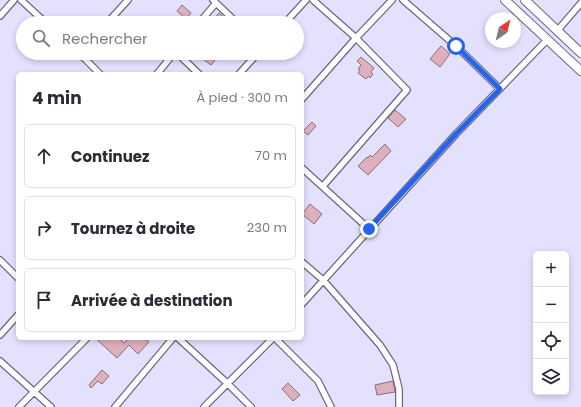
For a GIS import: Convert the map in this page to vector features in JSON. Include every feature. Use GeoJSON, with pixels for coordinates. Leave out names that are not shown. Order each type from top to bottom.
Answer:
{"type":"FeatureCollection","features":[{"type":"Feature","properties":{"kind":"main road"},"geometry":{"type":"LineString","coordinates":[[505,0],[581,71]]}},
{"type":"Feature","properties":{"kind":"main road"},"geometry":{"type":"LineString","coordinates":[[524,0],[581,53]]}},
{"type":"Feature","properties":{"kind":"street"},"geometry":{"type":"LineString","coordinates":[[0,16],[14,0]]}},
{"type":"Feature","properties":{"kind":"street"},"geometry":{"type":"LineString","coordinates":[[21,0],[38,16]]}},
{"type":"Feature","properties":{"kind":"street"},"geometry":{"type":"LineString","coordinates":[[113,16],[128,0]]}},
{"type":"Feature","properties":{"kind":"street"},"geometry":{"type":"LineString","coordinates":[[291,16],[306,0]]}},
{"type":"Feature","properties":{"kind":"street"},"geometry":{"type":"LineString","coordinates":[[313,0],[356,38],[408,90],[323,186]]}},
{"type":"Feature","properties":{"kind":"street"},"geometry":{"type":"LineString","coordinates":[[304,97],[392,0]]}},
{"type":"Feature","properties":{"kind":"street"},"geometry":{"type":"LineString","coordinates":[[404,0],[456,46],[500,89]]}},
{"type":"Feature","properties":{"kind":"street"},"geometry":{"type":"LineString","coordinates":[[204,16],[214,2],[229,16]]}},
{"type":"Feature","properties":{"kind":"street"},"geometry":{"type":"LineString","coordinates":[[557,31],[581,3]]}},
{"type":"Feature","properties":{"kind":"street"},"geometry":{"type":"LineString","coordinates":[[304,302],[456,134],[548,40]]}},
{"type":"Feature","properties":{"kind":"street"},"geometry":{"type":"LineString","coordinates":[[86,60],[98,72]]}},
{"type":"Feature","properties":{"kind":"street"},"geometry":{"type":"LineString","coordinates":[[159,72],[168,60]]}},
{"type":"Feature","properties":{"kind":"street"},"geometry":{"type":"LineString","coordinates":[[184,60],[197,72]]}},
{"type":"Feature","properties":{"kind":"street"},"geometry":{"type":"LineString","coordinates":[[241,72],[252,60]]}},
{"type":"Feature","properties":{"kind":"street"},"geometry":{"type":"LineString","coordinates":[[304,170],[369,229]]}},
{"type":"Feature","properties":{"kind":"street"},"geometry":{"type":"LineString","coordinates":[[0,260],[16,276]]}},
{"type":"Feature","properties":{"kind":"street"},"geometry":{"type":"LineString","coordinates":[[304,264],[323,280],[380,345],[393,365],[399,389],[399,407]]}},
{"type":"Feature","properties":{"kind":"street"},"geometry":{"type":"LineString","coordinates":[[0,335],[16,317]]}},
{"type":"Feature","properties":{"kind":"street"},"geometry":{"type":"LineString","coordinates":[[19,407],[85,340]]}},
{"type":"Feature","properties":{"kind":"street"},"geometry":{"type":"LineString","coordinates":[[115,407],[171,340]]}},
{"type":"Feature","properties":{"kind":"street"},"geometry":{"type":"LineString","coordinates":[[180,340],[251,407]]}},
{"type":"Feature","properties":{"kind":"street"},"geometry":{"type":"LineString","coordinates":[[204,407],[272,340]]}},
{"type":"Feature","properties":{"kind":"street"},"geometry":{"type":"LineString","coordinates":[[276,340],[318,381],[331,407]]}},
{"type":"Feature","properties":{"kind":"street"},"geometry":{"type":"LineString","coordinates":[[0,361],[51,407]]}},
{"type":"Feature","properties":{"kind":"building"},"geometry":{"type":"Polygon","coordinates":[[[182,5],[191,13],[188,16],[183,16],[177,11],[182,5]]]}},
{"type":"Feature","properties":{"kind":"building"},"geometry":{"type":"Polygon","coordinates":[[[441,46],[450,54],[440,67],[430,59],[441,46]]]}},
{"type":"Feature","properties":{"kind":"building"},"geometry":{"type":"Polygon","coordinates":[[[361,57],[374,68],[371,72],[373,74],[370,78],[369,76],[366,79],[358,73],[360,70],[358,69],[361,65],[357,61],[361,57]]]}},
{"type":"Feature","properties":{"kind":"building"},"geometry":{"type":"Polygon","coordinates":[[[204,60],[215,60],[211,65],[204,60]]]}},
{"type":"Feature","properties":{"kind":"building"},"geometry":{"type":"Polygon","coordinates":[[[395,110],[406,119],[398,127],[388,118],[395,110]]]}},
{"type":"Feature","properties":{"kind":"building"},"geometry":{"type":"Polygon","coordinates":[[[312,122],[316,126],[308,135],[304,130],[312,122]]]}},
{"type":"Feature","properties":{"kind":"building"},"geometry":{"type":"Polygon","coordinates":[[[385,144],[391,151],[368,175],[358,166],[370,155],[372,157],[385,144]]]}},
{"type":"Feature","properties":{"kind":"building"},"geometry":{"type":"Polygon","coordinates":[[[310,204],[322,214],[314,224],[304,216],[304,212],[310,204]]]}},
{"type":"Feature","properties":{"kind":"building"},"geometry":{"type":"Polygon","coordinates":[[[97,340],[120,340],[124,343],[127,340],[146,340],[149,342],[138,354],[129,345],[117,358],[97,340]]]}},
{"type":"Feature","properties":{"kind":"building"},"geometry":{"type":"Polygon","coordinates":[[[102,370],[109,376],[102,384],[98,381],[91,388],[89,385],[102,370]]]}},
{"type":"Feature","properties":{"kind":"building"},"geometry":{"type":"Polygon","coordinates":[[[393,381],[395,392],[377,395],[375,385],[393,381]]]}},
{"type":"Feature","properties":{"kind":"building"},"geometry":{"type":"Polygon","coordinates":[[[288,383],[300,395],[293,401],[282,389],[288,383]]]}},
{"type":"Feature","properties":{"kind":"route"},"geometry":{"type":"LineString","coordinates":[[369,229],[456,134],[500,89],[456,46]]}}]}
